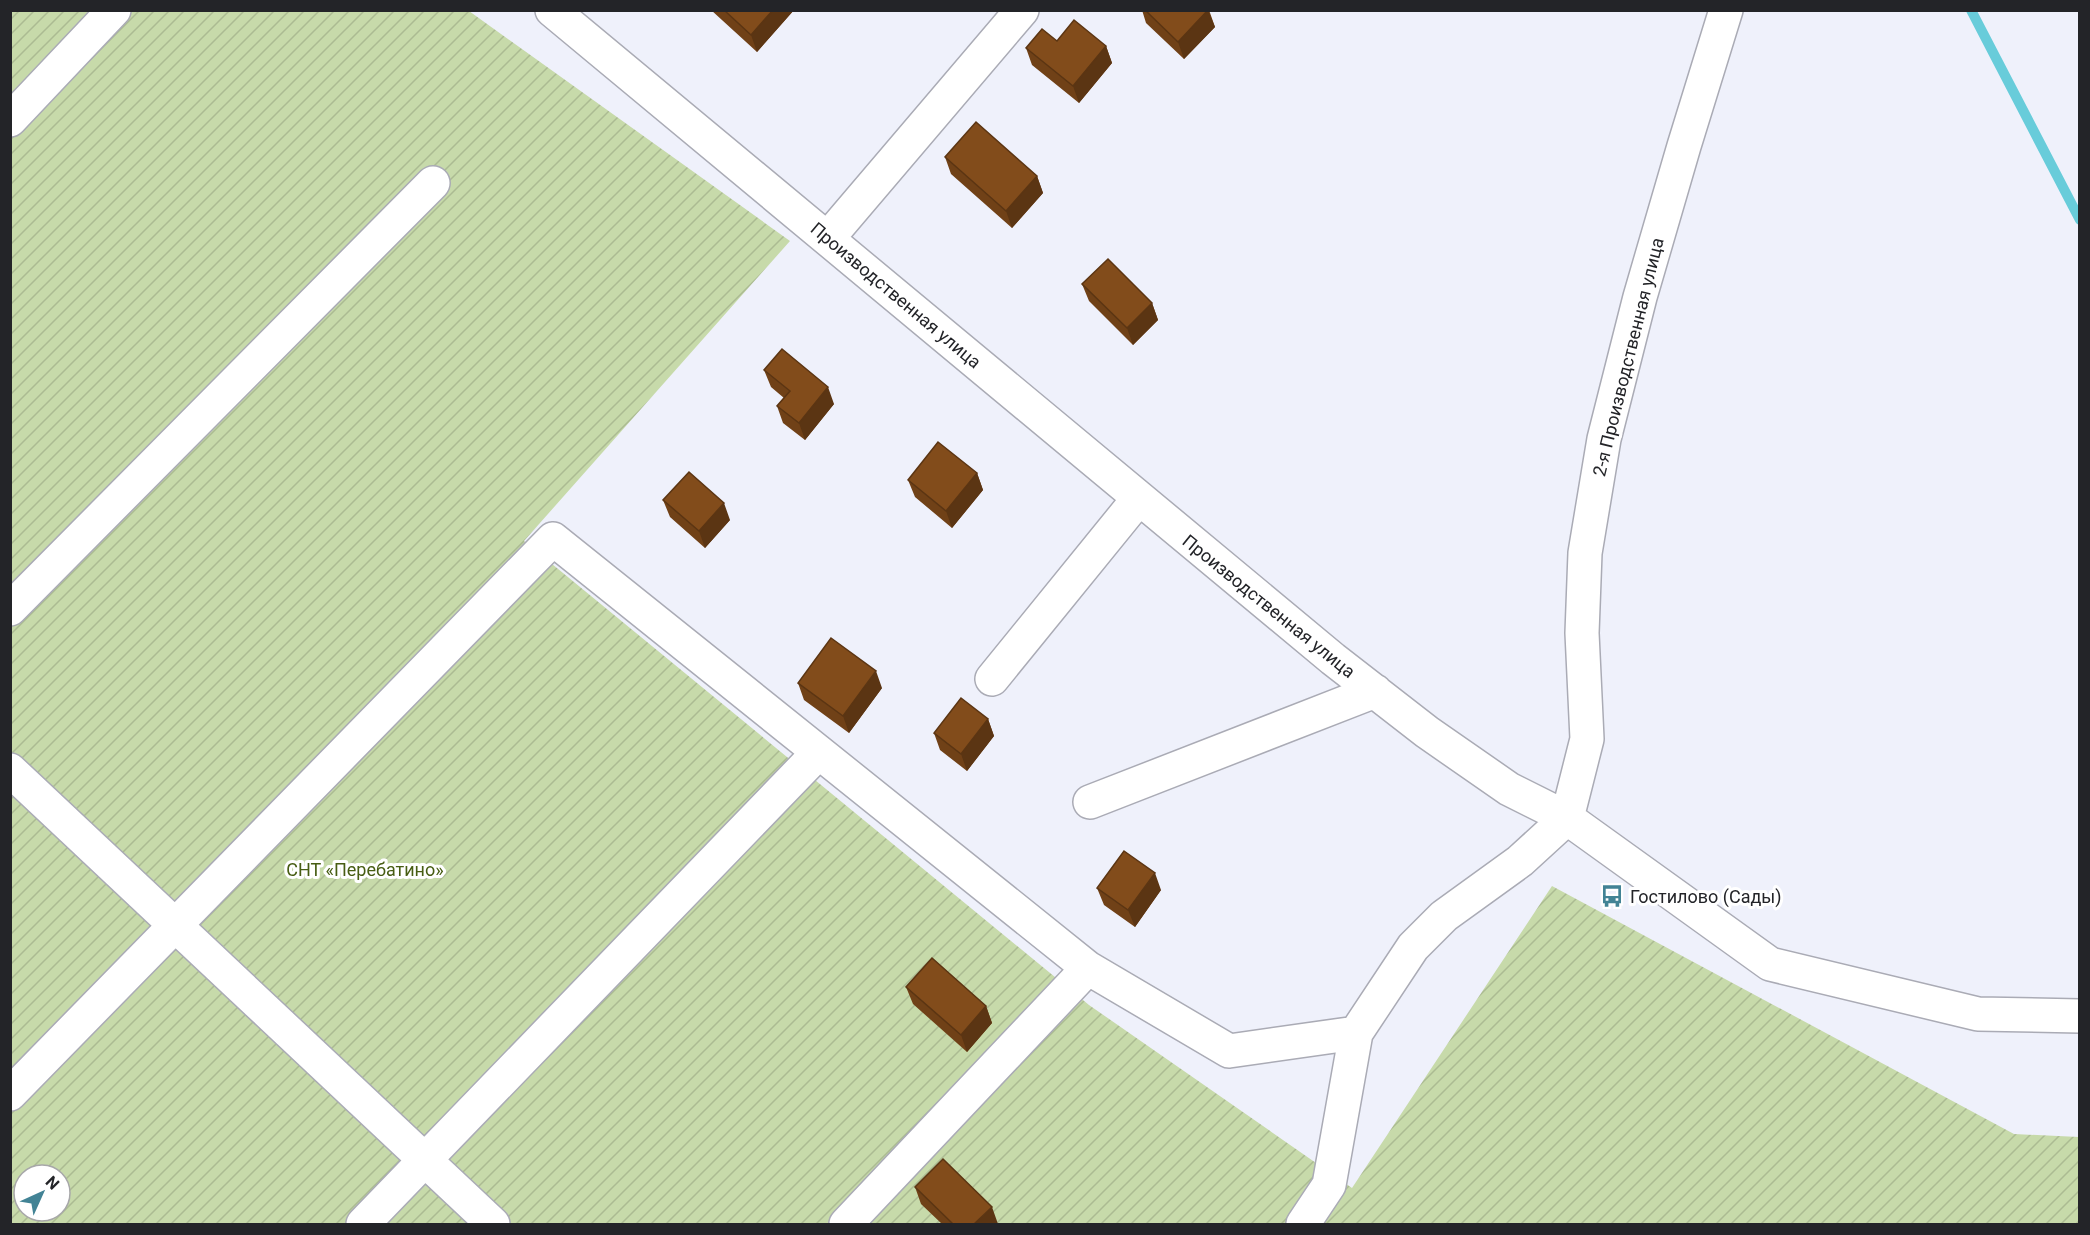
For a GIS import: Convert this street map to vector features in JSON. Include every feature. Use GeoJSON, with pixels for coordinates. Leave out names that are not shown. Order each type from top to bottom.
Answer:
{"type":"FeatureCollection","features":[{"type":"Feature","properties":{"kind":"street"},"geometry":{"type":"LineString","coordinates":[[10,120],[114,10]]}},
{"type":"Feature","properties":{"kind":"street","name":"Производственная улица"},"geometry":{"type":"LineString","coordinates":[[552,10],[1333,659],[1427,732],[1509,789],[1568,818],[1770,963],[1978,1014],[2079,1016]]}},
{"type":"Feature","properties":{"kind":"street"},"geometry":{"type":"LineString","coordinates":[[828,238],[1022,10]]}},
{"type":"Feature","properties":{"kind":"street","name":"2-я Производственная улица"},"geometry":{"type":"LineString","coordinates":[[1568,818],[1587,739],[1582,633],[1585,553],[1604,439],[1640,297],[1726,10]]}},
{"type":"Feature","properties":{"kind":"street"},"geometry":{"type":"LineString","coordinates":[[10,609],[433,183]]}},
{"type":"Feature","properties":{"kind":"street"},"geometry":{"type":"LineString","coordinates":[[992,679],[1139,498]]}},
{"type":"Feature","properties":{"kind":"street"},"geometry":{"type":"LineString","coordinates":[[10,1094],[553,539],[1088,968],[1229,1051],[1356,1033]]}},
{"type":"Feature","properties":{"kind":"street"},"geometry":{"type":"LineString","coordinates":[[1090,802],[1375,691]]}},
{"type":"Feature","properties":{"kind":"street"},"geometry":{"type":"LineString","coordinates":[[363,1224],[818,753]]}},
{"type":"Feature","properties":{"kind":"street"},"geometry":{"type":"LineString","coordinates":[[10,770],[493,1224]]}},
{"type":"Feature","properties":{"kind":"street"},"geometry":{"type":"LineString","coordinates":[[1303,1224],[1329,1185],[1356,1033],[1413,947],[1444,916],[1520,861],[1568,818]]}},
{"type":"Feature","properties":{"kind":"street"},"geometry":{"type":"LineString","coordinates":[[846,1224],[1088,968]]}},
{"type":"Feature","properties":{"kind":"green space","name":"СНТ «Перебатино»"},"geometry":{"type":"Polygon","coordinates":[[[10,11],[469,11],[790,241],[524,541],[1089,1005],[1352,1188],[1552,886],[2014,1134],[2079,1137],[2079,1224],[11,1224],[10,11]]]}},
{"type":"Feature","properties":{"kind":"building"},"geometry":{"type":"Polygon","coordinates":[[[724,10],[773,10],[751,35],[724,10]]]}},
{"type":"Feature","properties":{"kind":"building"},"geometry":{"type":"Polygon","coordinates":[[[1145,10],[1208,10],[1178,42],[1145,10]]]}},
{"type":"Feature","properties":{"kind":"building"},"geometry":{"type":"Polygon","coordinates":[[[1074,20],[1106,46],[1073,86],[1026,48],[1042,29],[1057,41],[1074,20]]]}},
{"type":"Feature","properties":{"kind":"building"},"geometry":{"type":"Polygon","coordinates":[[[976,122],[1037,176],[1006,211],[945,157],[976,122]]]}},
{"type":"Feature","properties":{"kind":"building"},"geometry":{"type":"Polygon","coordinates":[[[1108,259],[1152,303],[1127,328],[1082,284],[1108,259]]]}},
{"type":"Feature","properties":{"kind":"building"},"geometry":{"type":"Polygon","coordinates":[[[782,349],[828,387],[799,423],[777,406],[790,391],[764,370],[782,349]]]}},
{"type":"Feature","properties":{"kind":"building"},"geometry":{"type":"Polygon","coordinates":[[[938,442],[977,473],[946,511],[908,480],[938,442]]]}},
{"type":"Feature","properties":{"kind":"building"},"geometry":{"type":"Polygon","coordinates":[[[689,472],[724,503],[699,531],[663,500],[689,472]]]}},
{"type":"Feature","properties":{"kind":"building"},"geometry":{"type":"Polygon","coordinates":[[[831,638],[876,671],[843,716],[798,683],[831,638]]]}},
{"type":"Feature","properties":{"kind":"building"},"geometry":{"type":"Polygon","coordinates":[[[961,698],[988,719],[961,754],[934,733],[961,698]]]}},
{"type":"Feature","properties":{"kind":"building"},"geometry":{"type":"Polygon","coordinates":[[[1124,851],[1155,873],[1128,910],[1097,888],[1124,851]]]}},
{"type":"Feature","properties":{"kind":"building"},"geometry":{"type":"Polygon","coordinates":[[[932,958],[986,1006],[961,1035],[906,987],[932,958]]]}},
{"type":"Feature","properties":{"kind":"building"},"geometry":{"type":"Polygon","coordinates":[[[943,1159],[992,1207],[974,1224],[953,1224],[915,1187],[943,1159]]]}},
{"type":"Feature","properties":{"kind":"waterway"},"geometry":{"type":"LineString","coordinates":[[1971,10],[2080,220]]}},
{"type":"Feature","properties":{"kind":"place","name":"Гостилово (Сады)"},"geometry":{"type":"Point","coordinates":[1612,896]}}]}
